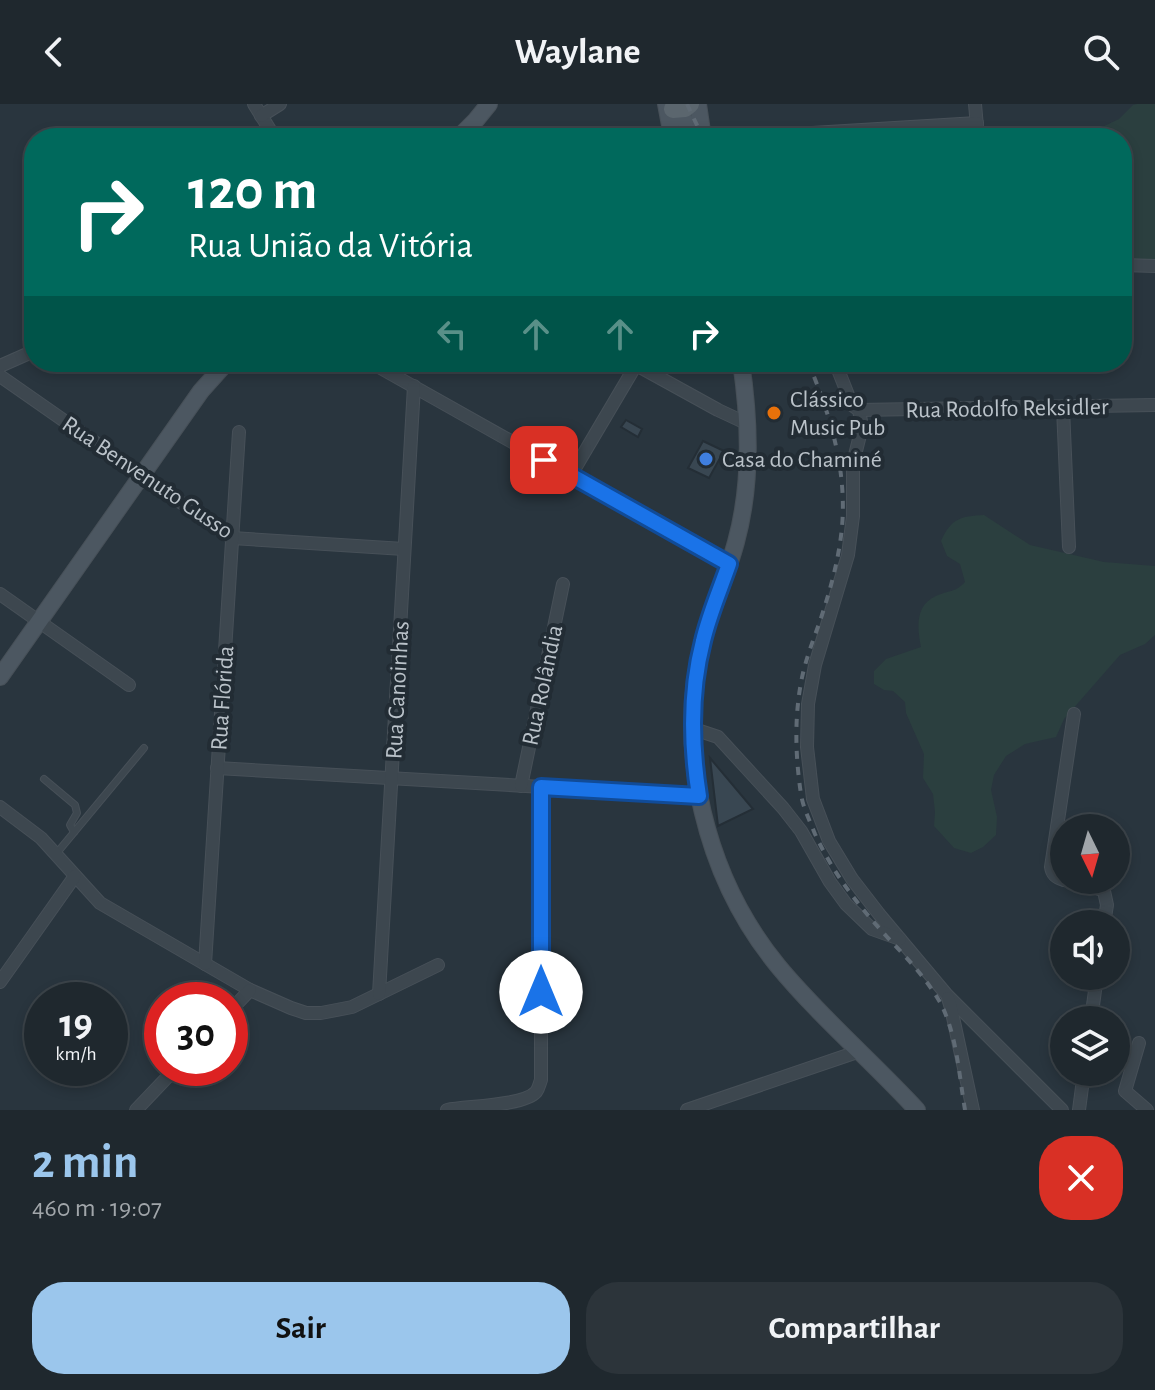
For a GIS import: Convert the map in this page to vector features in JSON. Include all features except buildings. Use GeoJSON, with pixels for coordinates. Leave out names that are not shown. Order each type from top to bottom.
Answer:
{"type":"FeatureCollection","features":[{"type":"Feature","properties":{"kind":"main road"},"geometry":{"type":"LineString","coordinates":[[468,128],[489,104]]}},
{"type":"Feature","properties":{"kind":"main road"},"geometry":{"type":"LineString","coordinates":[[698,104],[702,128]]}},
{"type":"Feature","properties":{"kind":"main road"},"geometry":{"type":"LineString","coordinates":[[674,105],[694,128]]}},
{"type":"Feature","properties":{"kind":"main road"},"geometry":{"type":"LineString","coordinates":[[671,128],[674,105]]}},
{"type":"Feature","properties":{"kind":"main road"},"geometry":{"type":"LineString","coordinates":[[0,677],[201,391],[218,372]]}},
{"type":"Feature","properties":{"kind":"main road"},"geometry":{"type":"LineString","coordinates":[[742,372],[748,424],[745,496],[729,564],[702,644],[694,729],[699,796],[719,864],[735,899],[765,949],[790,980],[917,1110]]}},
{"type":"Feature","properties":{"kind":"street"},"geometry":{"type":"LineString","coordinates":[[254,104],[269,128]]}},
{"type":"Feature","properties":{"kind":"street"},"geometry":{"type":"LineString","coordinates":[[261,116],[280,104]]}},
{"type":"Feature","properties":{"kind":"street"},"geometry":{"type":"LineString","coordinates":[[975,104],[977,128]]}},
{"type":"Feature","properties":{"kind":"street"},"geometry":{"type":"LineString","coordinates":[[895,128],[977,123]]}},
{"type":"Feature","properties":{"kind":"street"},"geometry":{"type":"LineString","coordinates":[[1132,265],[1155,266]]}},
{"type":"Feature","properties":{"kind":"street"},"geometry":{"type":"LineString","coordinates":[[0,366],[24,355]]}},
{"type":"Feature","properties":{"kind":"street"},"geometry":{"type":"LineString","coordinates":[[388,372],[729,564]]}},
{"type":"Feature","properties":{"kind":"street"},"geometry":{"type":"LineString","coordinates":[[571,475],[629,372]]}},
{"type":"Feature","properties":{"kind":"street"},"geometry":{"type":"LineString","coordinates":[[650,372],[748,424]]}},
{"type":"Feature","properties":{"kind":"street"},"geometry":{"type":"LineString","coordinates":[[839,372],[852,405],[859,410],[862,427],[852,474],[853,516],[848,555],[811,683],[808,704],[808,761],[813,799],[829,841],[852,879],[900,939],[947,995],[1062,1110]]}},
{"type":"Feature","properties":{"kind":"street","name":"Rua Benvenuto Gusso"},"geometry":{"type":"LineString","coordinates":[[0,376],[232,538],[404,549]]}},
{"type":"Feature","properties":{"kind":"street","name":"Rua Canoinhas"},"geometry":{"type":"LineString","coordinates":[[379,994],[414,386]]}},
{"type":"Feature","properties":{"kind":"street","name":"Rua Rodolfo Reksidler"},"geometry":{"type":"LineString","coordinates":[[859,410],[1155,405]]}},
{"type":"Feature","properties":{"kind":"street"},"geometry":{"type":"LineString","coordinates":[[1063,408],[1069,547]]}},
{"type":"Feature","properties":{"kind":"street","name":"Rua Flórida"},"geometry":{"type":"LineString","coordinates":[[205,964],[239,432]]}},
{"type":"Feature","properties":{"kind":"street","name":"Rua Rolândia"},"geometry":{"type":"LineString","coordinates":[[521,786],[563,584]]}},
{"type":"Feature","properties":{"kind":"street"},"geometry":{"type":"LineString","coordinates":[[0,594],[129,685]]}},
{"type":"Feature","properties":{"kind":"street"},"geometry":{"type":"LineString","coordinates":[[1059,814],[1074,714]]}},
{"type":"Feature","properties":{"kind":"street"},"geometry":{"type":"LineString","coordinates":[[694,729],[718,737],[783,808],[801,831],[846,904],[872,929],[900,939]]}},
{"type":"Feature","properties":{"kind":"street"},"geometry":{"type":"LineString","coordinates":[[217,768],[699,796]]}},
{"type":"Feature","properties":{"kind":"street"},"geometry":{"type":"LineString","coordinates":[[447,1110],[501,1104],[526,1098],[539,1088],[541,787]]}},
{"type":"Feature","properties":{"kind":"street"},"geometry":{"type":"LineString","coordinates":[[0,807],[30,829],[100,903],[250,990],[291,1008],[306,1013],[321,1013],[352,1007],[438,965]]}},
{"type":"Feature","properties":{"kind":"street"},"geometry":{"type":"LineString","coordinates":[[0,982],[75,876]]}},
{"type":"Feature","properties":{"kind":"street"},"geometry":{"type":"LineString","coordinates":[[947,995],[973,1110]]}},
{"type":"Feature","properties":{"kind":"street"},"geometry":{"type":"LineString","coordinates":[[1139,1043],[1125,1091],[1147,1110]]}},
{"type":"Feature","properties":{"kind":"street"},"geometry":{"type":"LineString","coordinates":[[687,1110],[860,1051]]}},
{"type":"Feature","properties":{"kind":"street"},"geometry":{"type":"LineString","coordinates":[[136,1110],[159,1086]]}},
{"type":"Feature","properties":{"kind":"street"},"geometry":{"type":"LineString","coordinates":[[1079,1110],[1082,1086]]}},
{"type":"Feature","properties":{"kind":"lane"},"geometry":{"type":"LineString","coordinates":[[56,854],[144,748]]}},
{"type":"Feature","properties":{"kind":"lane"},"geometry":{"type":"LineString","coordinates":[[44,779],[75,805],[77,813],[70,825],[74,832]]}},
{"type":"Feature","properties":{"kind":"green space"},"geometry":{"type":"Polygon","coordinates":[[[1155,104],[1155,262],[1132,263],[1132,128],[1100,128],[1119,119],[1133,105],[1155,104]]]}},
{"type":"Feature","properties":{"kind":"green space"},"geometry":{"type":"Polygon","coordinates":[[[984,515],[1030,545],[1104,562],[1155,566],[1155,635],[1145,644],[1120,655],[1064,719],[1056,737],[1025,744],[1006,756],[994,775],[991,790],[997,817],[996,835],[971,853],[954,848],[934,826],[933,794],[923,778],[924,754],[906,713],[905,702],[893,691],[874,684],[874,671],[886,659],[921,647],[918,625],[924,605],[965,582],[960,564],[947,556],[941,541],[957,520],[984,515]]]}},
{"type":"Feature","properties":{"kind":"railway"},"geometry":{"type":"LineString","coordinates":[[687,104],[698,128]]}},
{"type":"Feature","properties":{"kind":"railway"},"geometry":{"type":"LineString","coordinates":[[812,372],[835,442],[843,505],[834,575],[800,688],[797,749],[802,799],[822,849],[847,889],[923,977],[941,1004],[954,1042],[965,1110]]}},
{"type":"Feature","properties":{"kind":"place","name":"Clássico Music Pub"},"geometry":{"type":"Point","coordinates":[774,413]}},
{"type":"Feature","properties":{"kind":"place","name":"Casa do Chaminé"},"geometry":{"type":"Point","coordinates":[706,459]}},
{"type":"Feature","properties":{"kind":"route"},"geometry":{"type":"LineString","coordinates":[[541,992],[541,787],[699,796],[694,750],[696,684],[706,628],[729,564],[544,460]]}}]}
